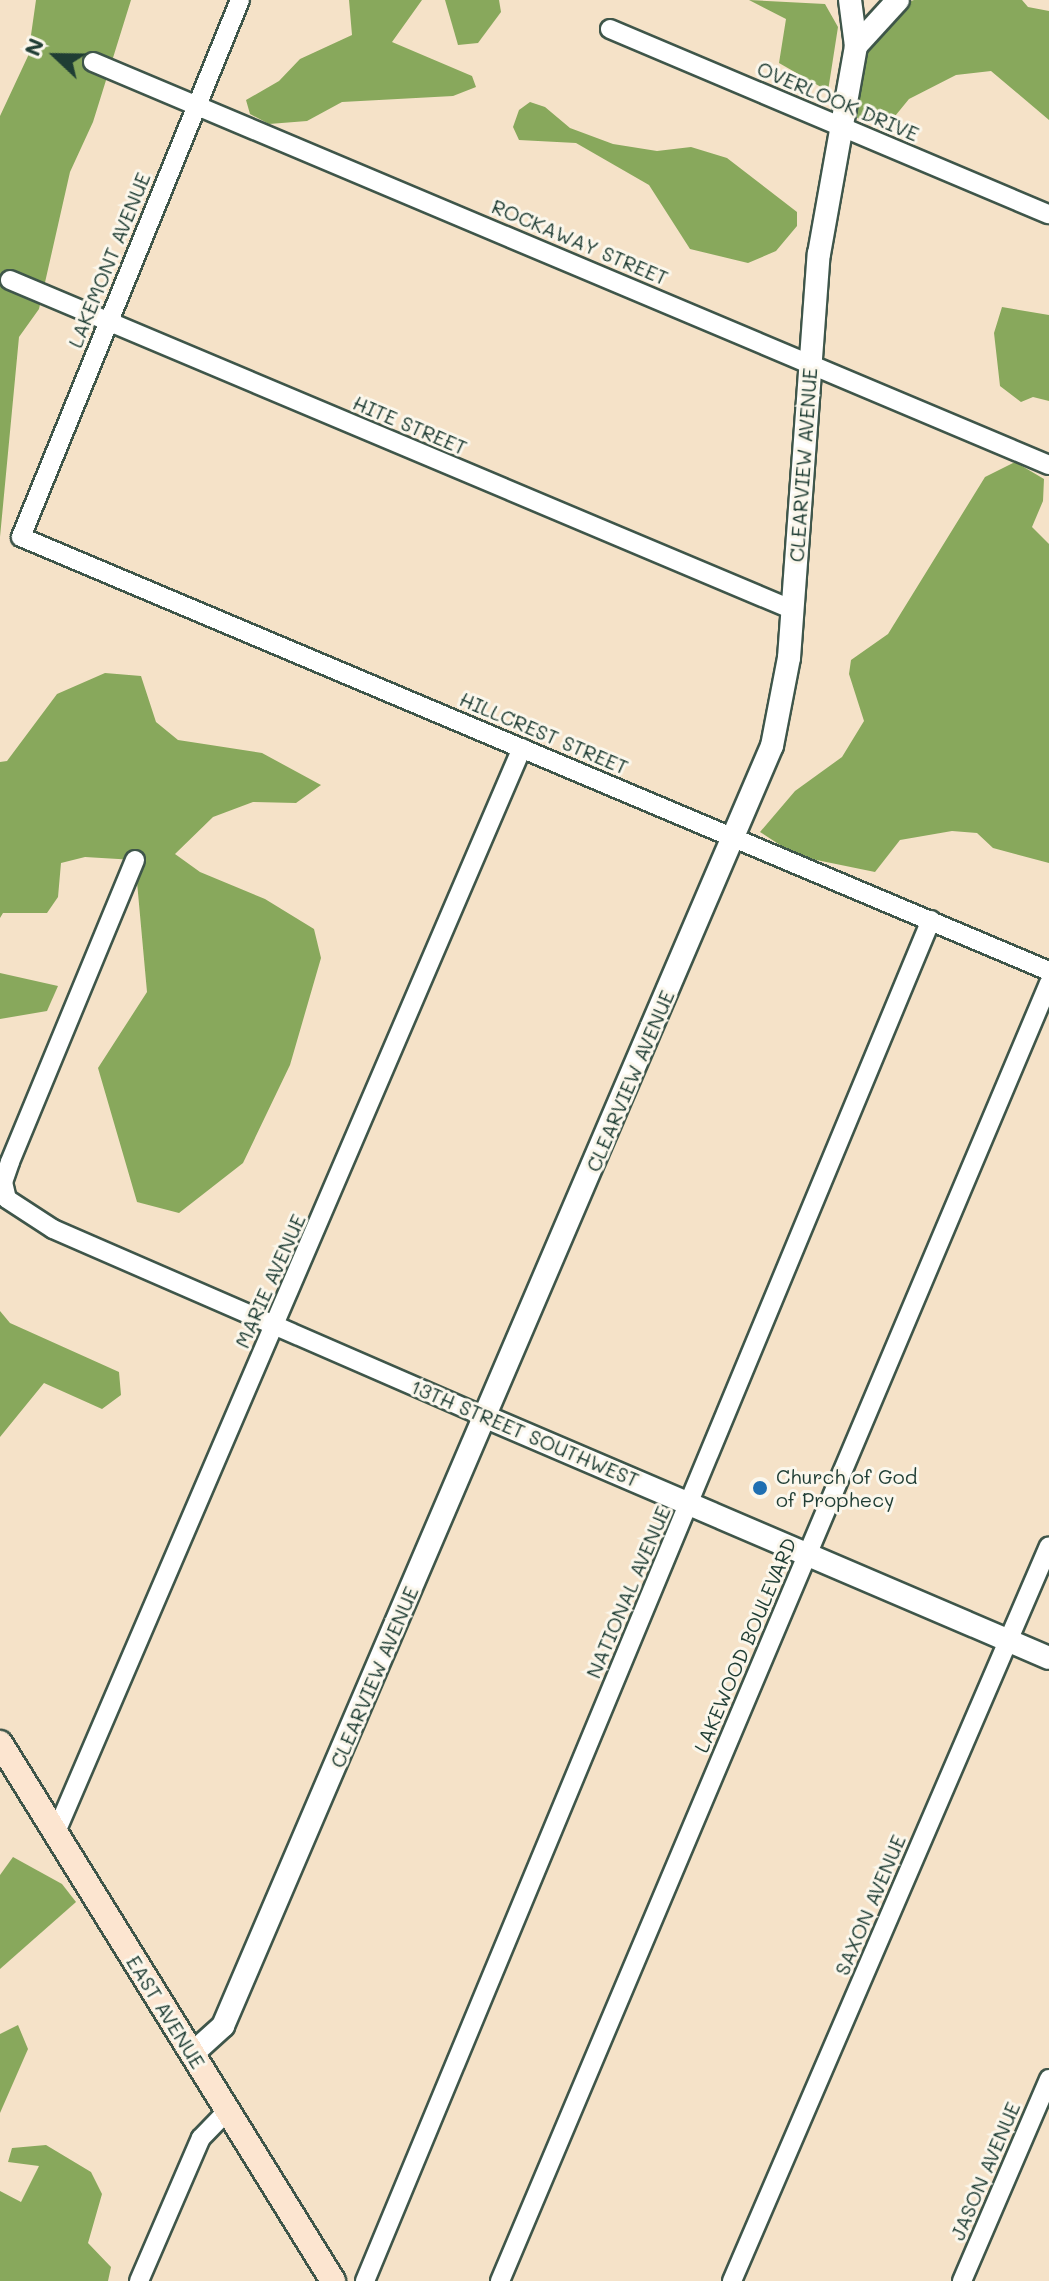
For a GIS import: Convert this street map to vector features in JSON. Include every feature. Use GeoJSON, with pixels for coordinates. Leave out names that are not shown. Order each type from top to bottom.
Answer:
{"type":"FeatureCollection","features":[{"type":"Feature","properties":{"kind":"main road","name":"EAST AVENUE"},"geometry":{"type":"LineString","coordinates":[[0,1743],[333,2281]]}},
{"type":"Feature","properties":{"kind":"street","name":"LAKEMONT AVENUE"},"geometry":{"type":"LineString","coordinates":[[21,537],[240,0]]}},
{"type":"Feature","properties":{"kind":"street","name":"CLEARVIEW AVENUE"},"geometry":{"type":"LineString","coordinates":[[192,2054],[223,2026],[734,837],[784,704],[819,254],[856,46],[850,0]]}},
{"type":"Feature","properties":{"kind":"street"},"geometry":{"type":"LineString","coordinates":[[856,46],[898,0]]}},
{"type":"Feature","properties":{"kind":"street","name":"OVERLOOK DRIVE"},"geometry":{"type":"LineString","coordinates":[[610,29],[1049,214]]}},
{"type":"Feature","properties":{"kind":"street","name":"ROCKAWAY STREET"},"geometry":{"type":"LineString","coordinates":[[93,62],[1049,465]]}},
{"type":"Feature","properties":{"kind":"street","name":"HITE STREET"},"geometry":{"type":"LineString","coordinates":[[10,280],[793,610]]}},
{"type":"Feature","properties":{"kind":"street","name":"HILLCREST STREET"},"geometry":{"type":"LineString","coordinates":[[21,537],[1049,971]]}},
{"type":"Feature","properties":{"kind":"street","name":"MARIE AVENUE"},"geometry":{"type":"LineString","coordinates":[[56,1832],[522,748]]}},
{"type":"Feature","properties":{"kind":"street","name":"13TH STREET SOUTHWEST"},"geometry":{"type":"LineString","coordinates":[[135,860],[10,1162],[3,1182],[7,1199],[53,1229],[1049,1658]]}},
{"type":"Feature","properties":{"kind":"street","name":"NATIONAL AVENUE"},"geometry":{"type":"LineString","coordinates":[[365,2281],[931,920]]}},
{"type":"Feature","properties":{"kind":"street","name":"LAKEWOOD BOULEVARD"},"geometry":{"type":"LineString","coordinates":[[500,2281],[1049,983]]}},
{"type":"Feature","properties":{"kind":"street","name":"SAXON AVENUE"},"geometry":{"type":"LineString","coordinates":[[732,2281],[1049,1546]]}},
{"type":"Feature","properties":{"kind":"street","name":"JASON AVENUE"},"geometry":{"type":"LineString","coordinates":[[962,2281],[1049,2079]]}},
{"type":"Feature","properties":{"kind":"street"},"geometry":{"type":"LineString","coordinates":[[139,2281],[201,2138],[227,2111]]}},
{"type":"Feature","properties":{"kind":"green space"},"geometry":{"type":"Polygon","coordinates":[[[36,0],[131,0],[93,122],[70,172],[39,309],[19,337],[0,537],[0,116],[28,56],[36,0]]]}},
{"type":"Feature","properties":{"kind":"green space"},"geometry":{"type":"Polygon","coordinates":[[[349,0],[422,0],[392,42],[472,76],[476,87],[453,96],[342,102],[307,121],[269,124],[250,114],[246,100],[279,81],[300,59],[352,35],[349,0]]]}},
{"type":"Feature","properties":{"kind":"green space"},"geometry":{"type":"Polygon","coordinates":[[[445,0],[499,0],[501,12],[478,43],[458,45],[445,0]]]}},
{"type":"Feature","properties":{"kind":"green space"},"geometry":{"type":"Polygon","coordinates":[[[749,0],[825,4],[838,27],[828,91],[779,63],[786,19],[749,0]]]}},
{"type":"Feature","properties":{"kind":"green space"},"geometry":{"type":"Polygon","coordinates":[[[914,0],[1022,0],[1028,7],[1049,11],[1049,120],[991,71],[956,75],[909,99],[891,121],[869,123],[853,116],[860,58],[905,3],[914,0]]]}},
{"type":"Feature","properties":{"kind":"green space"},"geometry":{"type":"Polygon","coordinates":[[[530,102],[545,107],[570,128],[613,144],[657,151],[691,147],[727,158],[797,212],[797,226],[776,251],[748,263],[690,249],[649,185],[576,143],[519,140],[513,127],[519,110],[530,102]]]}},
{"type":"Feature","properties":{"kind":"green space"},"geometry":{"type":"Polygon","coordinates":[[[1002,307],[1049,315],[1049,401],[1033,397],[1021,402],[1000,386],[994,333],[1002,307]]]}},
{"type":"Feature","properties":{"kind":"green space"},"geometry":{"type":"Polygon","coordinates":[[[1015,462],[1044,479],[1043,501],[1032,527],[1049,544],[1049,863],[993,848],[977,833],[952,831],[900,840],[875,872],[797,856],[760,832],[795,791],[842,757],[864,721],[849,674],[851,660],[888,634],[985,477],[1015,462]]]}},
{"type":"Feature","properties":{"kind":"green space"},"geometry":{"type":"Polygon","coordinates":[[[105,673],[141,676],[156,722],[178,740],[262,753],[321,785],[296,803],[253,802],[213,817],[175,854],[200,872],[265,899],[314,929],[321,958],[290,1065],[243,1163],[179,1213],[137,1202],[98,1068],[147,992],[135,860],[85,857],[61,863],[58,897],[47,913],[3,913],[0,918],[0,762],[7,761],[57,694],[105,673]]]}},
{"type":"Feature","properties":{"kind":"green space"},"geometry":{"type":"Polygon","coordinates":[[[0,973],[58,986],[47,1011],[0,1019],[0,973]]]}},
{"type":"Feature","properties":{"kind":"green space"},"geometry":{"type":"Polygon","coordinates":[[[0,1311],[10,1323],[119,1372],[121,1395],[102,1409],[44,1383],[0,1437],[0,1311]]]}},
{"type":"Feature","properties":{"kind":"green space"},"geometry":{"type":"Polygon","coordinates":[[[13,1857],[62,1884],[76,1902],[0,1969],[0,1875],[13,1857]]]}},
{"type":"Feature","properties":{"kind":"green space"},"geometry":{"type":"Polygon","coordinates":[[[18,2025],[28,2049],[0,2113],[0,2034],[18,2025]]]}},
{"type":"Feature","properties":{"kind":"green space"},"geometry":{"type":"Polygon","coordinates":[[[46,2145],[91,2172],[102,2194],[88,2243],[111,2267],[108,2281],[0,2281],[0,2191],[21,2202],[39,2166],[8,2162],[12,2148],[46,2145]]]}},
{"type":"Feature","properties":{"kind":"place","name":"Church of God of Prophecy"},"geometry":{"type":"Point","coordinates":[760,1488]}}]}
